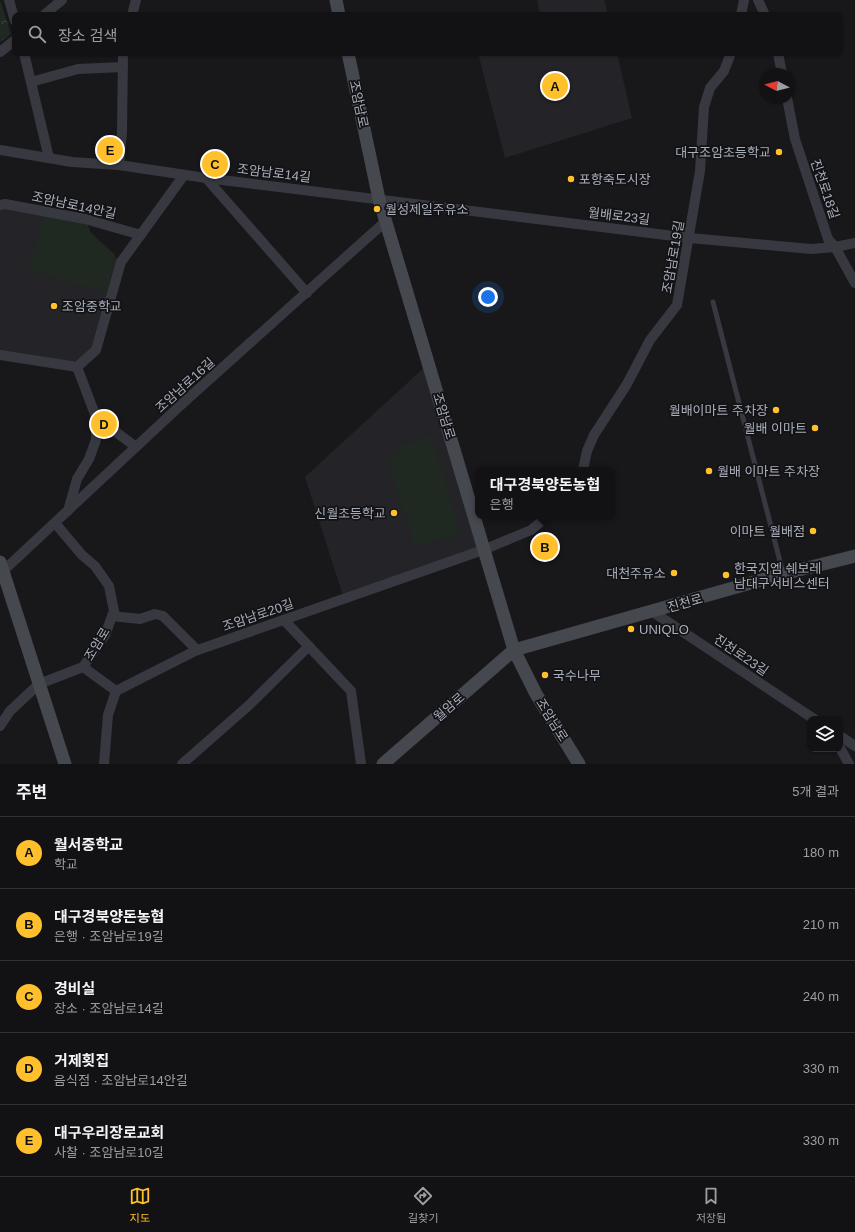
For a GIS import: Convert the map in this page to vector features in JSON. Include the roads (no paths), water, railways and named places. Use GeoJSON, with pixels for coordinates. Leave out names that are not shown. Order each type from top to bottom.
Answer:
{"type":"FeatureCollection","features":[{"type":"Feature","properties":{"kind":"main road"},"geometry":{"type":"LineString","coordinates":[[336,0],[338,12]]}},
{"type":"Feature","properties":{"kind":"main road","name":"조암남로"},"geometry":{"type":"LineString","coordinates":[[349,56],[379,199],[514,650],[536,694],[579,764]]}},
{"type":"Feature","properties":{"kind":"main road","name":"진천로"},"geometry":{"type":"LineString","coordinates":[[514,650],[654,612],[783,574],[855,556]]}},
{"type":"Feature","properties":{"kind":"main road"},"geometry":{"type":"LineString","coordinates":[[1,567],[65,764]]}},
{"type":"Feature","properties":{"kind":"main road","name":"월암로"},"geometry":{"type":"LineString","coordinates":[[383,764],[514,650]]}},
{"type":"Feature","properties":{"kind":"street"},"geometry":{"type":"LineString","coordinates":[[9,0],[12,12]]}},
{"type":"Feature","properties":{"kind":"street"},"geometry":{"type":"LineString","coordinates":[[48,12],[62,0]]}},
{"type":"Feature","properties":{"kind":"street"},"geometry":{"type":"LineString","coordinates":[[133,12],[136,0]]}},
{"type":"Feature","properties":{"kind":"street"},"geometry":{"type":"LineString","coordinates":[[742,12],[744,0]]}},
{"type":"Feature","properties":{"kind":"street"},"geometry":{"type":"LineString","coordinates":[[758,0],[764,12]]}},
{"type":"Feature","properties":{"kind":"street"},"geometry":{"type":"LineString","coordinates":[[0,52],[12,42]]}},
{"type":"Feature","properties":{"kind":"street"},"geometry":{"type":"LineString","coordinates":[[25,56],[49,158]]}},
{"type":"Feature","properties":{"kind":"street"},"geometry":{"type":"LineString","coordinates":[[119,165],[122,132],[123,56]]}},
{"type":"Feature","properties":{"kind":"street","name":"조암남로19길"},"geometry":{"type":"LineString","coordinates":[[584,467],[587,451],[594,435],[627,384],[650,340],[677,305],[690,238],[700,171],[704,107],[710,88],[724,71],[730,56]]}},
{"type":"Feature","properties":{"kind":"street"},"geometry":{"type":"LineString","coordinates":[[779,56],[781,68]]}},
{"type":"Feature","properties":{"kind":"street"},"geometry":{"type":"LineString","coordinates":[[30,82],[78,69],[123,67]]}},
{"type":"Feature","properties":{"kind":"street","name":"진천로18길"},"geometry":{"type":"LineString","coordinates":[[788,104],[795,139],[828,238],[835,247],[855,283]]}},
{"type":"Feature","properties":{"kind":"street","name":"조암남로14길"},"geometry":{"type":"LineString","coordinates":[[0,150],[72,162],[119,165],[206,178],[379,199]]}},
{"type":"Feature","properties":{"kind":"street"},"geometry":{"type":"LineString","coordinates":[[0,356],[77,367],[96,350],[121,262],[184,175]]}},
{"type":"Feature","properties":{"kind":"street"},"geometry":{"type":"LineString","coordinates":[[206,178],[306,293]]}},
{"type":"Feature","properties":{"kind":"street","name":"월배로23길"},"geometry":{"type":"LineString","coordinates":[[379,199],[690,238],[811,249],[835,247],[855,243]]}},
{"type":"Feature","properties":{"kind":"street","name":"조암남로14안길"},"geometry":{"type":"LineString","coordinates":[[0,205],[5,204],[84,219],[141,235]]}},
{"type":"Feature","properties":{"kind":"street","name":"조암남로16길"},"geometry":{"type":"LineString","coordinates":[[1,567],[55,523],[136,447],[386,221]]}},
{"type":"Feature","properties":{"kind":"street"},"geometry":{"type":"LineString","coordinates":[[68,511],[77,479],[88,460],[96,440],[96,417],[77,367]]}},
{"type":"Feature","properties":{"kind":"street"},"geometry":{"type":"LineString","coordinates":[[96,417],[136,447]]}},
{"type":"Feature","properties":{"kind":"street"},"geometry":{"type":"LineString","coordinates":[[483,550],[531,530],[544,519]]}},
{"type":"Feature","properties":{"kind":"street","name":"조암로"},"geometry":{"type":"LineString","coordinates":[[39,684],[83,666],[105,636],[114,611],[109,586],[95,566],[82,555],[55,523]]}},
{"type":"Feature","properties":{"kind":"street","name":"조암남로20길"},"geometry":{"type":"LineString","coordinates":[[116,691],[197,650],[483,550]]}},
{"type":"Feature","properties":{"kind":"street","name":"진천로23길"},"geometry":{"type":"LineString","coordinates":[[654,612],[810,716]]}},
{"type":"Feature","properties":{"kind":"street"},"geometry":{"type":"LineString","coordinates":[[112,616],[140,619],[155,614],[163,616],[197,650]]}},
{"type":"Feature","properties":{"kind":"street"},"geometry":{"type":"LineString","coordinates":[[284,620],[351,691],[361,764]]}},
{"type":"Feature","properties":{"kind":"street"},"geometry":{"type":"LineString","coordinates":[[182,764],[247,707],[309,646]]}},
{"type":"Feature","properties":{"kind":"street"},"geometry":{"type":"LineString","coordinates":[[83,666],[116,691],[108,715],[104,764]]}},
{"type":"Feature","properties":{"kind":"street"},"geometry":{"type":"LineString","coordinates":[[0,726],[3,715],[39,684]]}},
{"type":"Feature","properties":{"kind":"street"},"geometry":{"type":"LineString","coordinates":[[843,737],[853,742]]}},
{"type":"Feature","properties":{"kind":"street"},"geometry":{"type":"LineString","coordinates":[[842,752],[849,764]]}},
{"type":"Feature","properties":{"kind":"lane"},"geometry":{"type":"LineString","coordinates":[[713,302],[783,574]]}},
{"type":"Feature","properties":{"kind":"place","name":"월서중학교"},"geometry":{"type":"Point","coordinates":[555,86]}},
{"type":"Feature","properties":{"kind":"place","name":"대구우리장로교회"},"geometry":{"type":"Point","coordinates":[110,150]}},
{"type":"Feature","properties":{"kind":"place","name":"대구조암초등학교"},"geometry":{"type":"Point","coordinates":[779,152]}},
{"type":"Feature","properties":{"kind":"place","name":"경비실"},"geometry":{"type":"Point","coordinates":[215,164]}},
{"type":"Feature","properties":{"kind":"place","name":"포항죽도시장"},"geometry":{"type":"Point","coordinates":[571,179]}},
{"type":"Feature","properties":{"kind":"place","name":"월성제일주유소"},"geometry":{"type":"Point","coordinates":[377,209]}},
{"type":"Feature","properties":{"kind":"place","name":"조암중학교"},"geometry":{"type":"Point","coordinates":[54,306]}},
{"type":"Feature","properties":{"kind":"place","name":"월배이마트 주차장"},"geometry":{"type":"Point","coordinates":[776,410]}},
{"type":"Feature","properties":{"kind":"place","name":"거제횟집"},"geometry":{"type":"Point","coordinates":[104,424]}},
{"type":"Feature","properties":{"kind":"place","name":"월배 이마트"},"geometry":{"type":"Point","coordinates":[815,428]}},
{"type":"Feature","properties":{"kind":"place","name":"월배 이마트 주차장"},"geometry":{"type":"Point","coordinates":[709,471]}},
{"type":"Feature","properties":{"kind":"place","name":"신월초등학교"},"geometry":{"type":"Point","coordinates":[394,513]}},
{"type":"Feature","properties":{"kind":"place","name":"이마트 월배점"},"geometry":{"type":"Point","coordinates":[813,531]}},
{"type":"Feature","properties":{"kind":"place","name":"대구경북양돈농협"},"geometry":{"type":"Point","coordinates":[545,547]}},
{"type":"Feature","properties":{"kind":"place","name":"대천주유소"},"geometry":{"type":"Point","coordinates":[674,573]}},
{"type":"Feature","properties":{"kind":"place","name":"한국지엠 쉐보레 남대구서비스센터"},"geometry":{"type":"Point","coordinates":[726,575]}},
{"type":"Feature","properties":{"kind":"place","name":"UNIQLO"},"geometry":{"type":"Point","coordinates":[631,629]}},
{"type":"Feature","properties":{"kind":"place","name":"국수나무"},"geometry":{"type":"Point","coordinates":[545,675]}}]}
